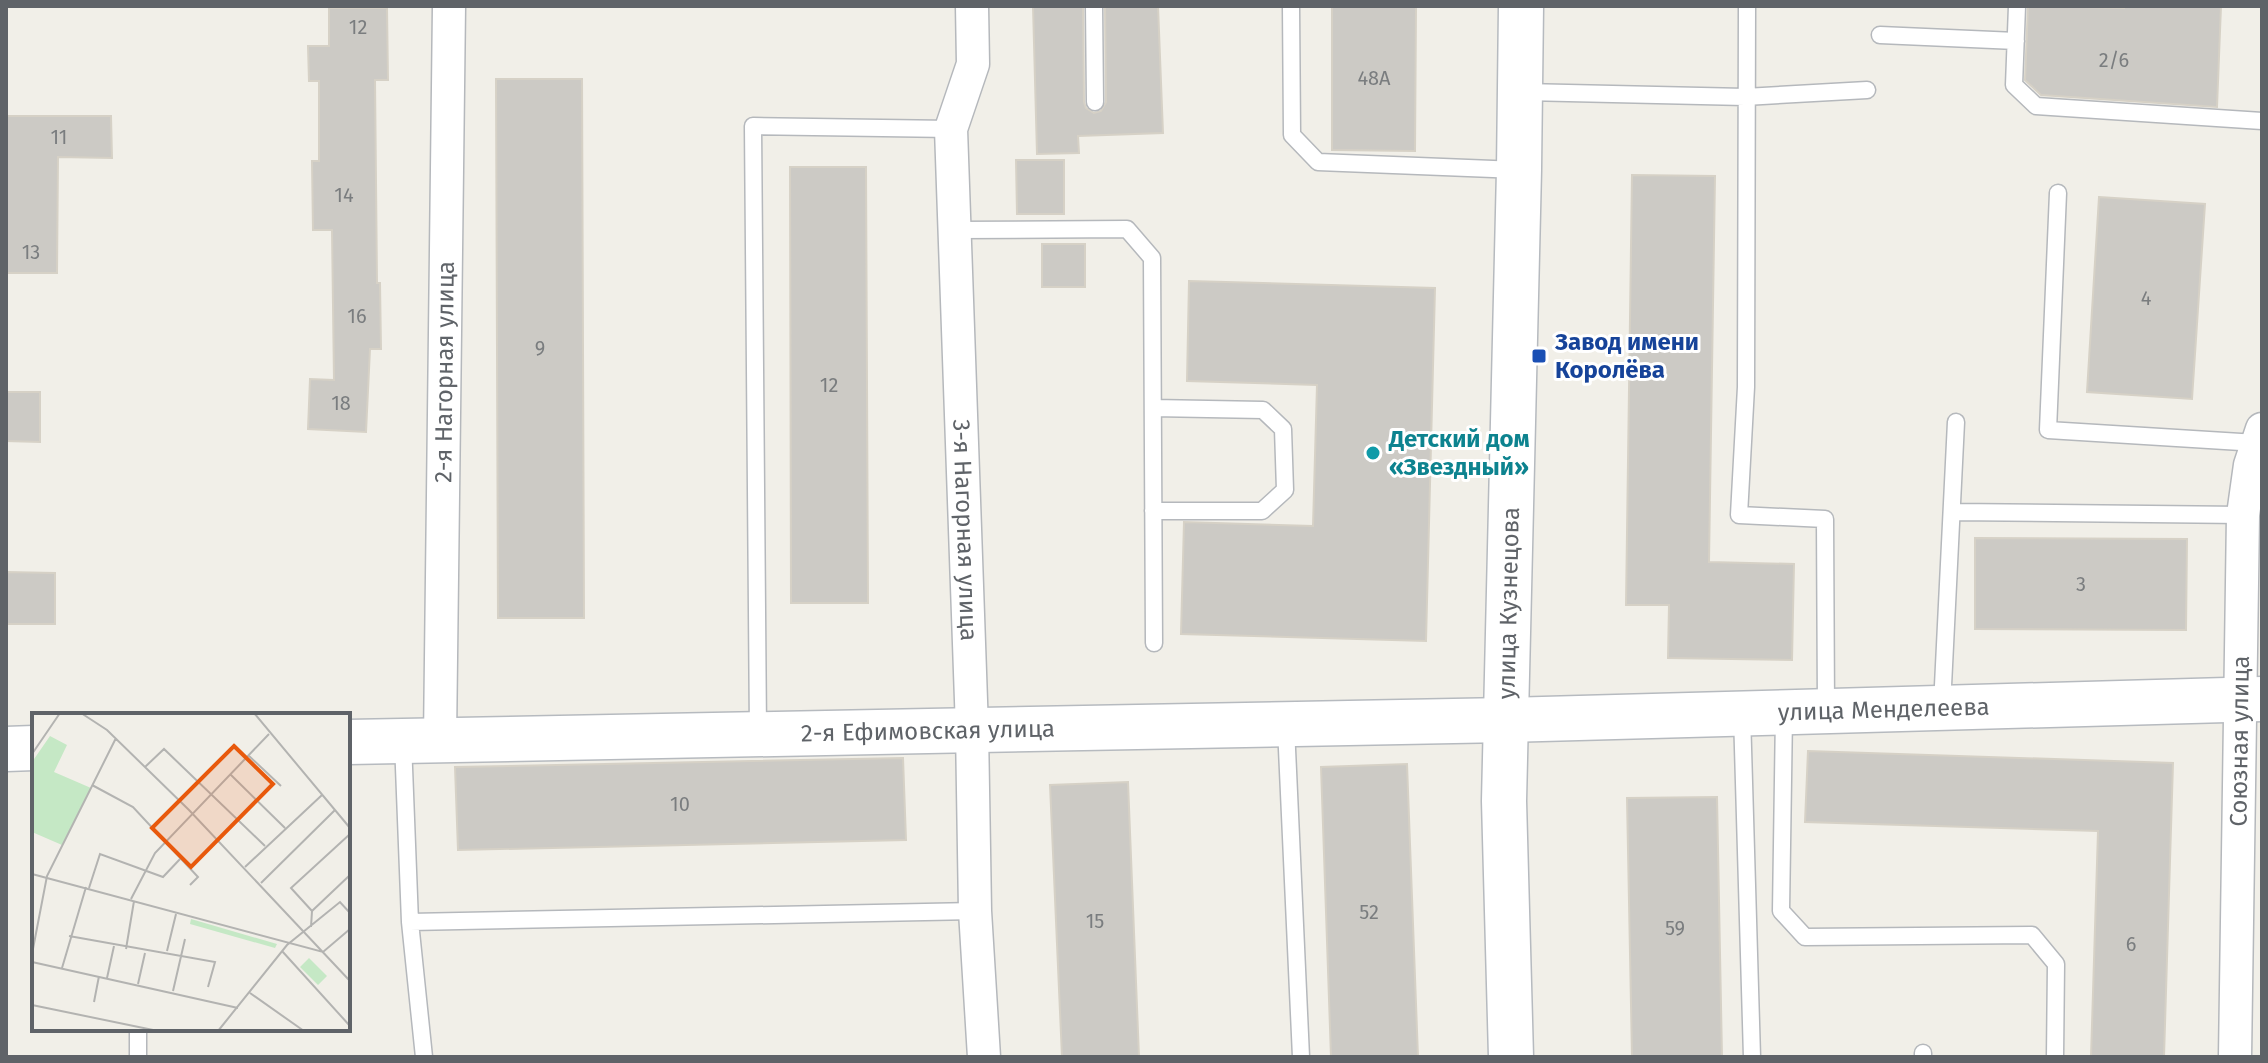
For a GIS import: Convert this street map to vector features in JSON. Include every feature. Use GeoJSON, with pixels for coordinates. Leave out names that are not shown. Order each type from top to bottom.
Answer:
{"type":"FeatureCollection","features":[{"type":"Feature","properties":{"kind":"street","name":"2-я Нагорная улица"},"geometry":{"type":"LineString","coordinates":[[422,740],[449,6]]}},
{"type":"Feature","properties":{"kind":"street","name":"3-я Нагорная улица"},"geometry":{"type":"LineString","coordinates":[[972,6],[973,64],[951,129],[972,729],[975,911],[984,1057]]}},
{"type":"Feature","properties":{"kind":"street","name":"улица Кузнецова"},"geometry":{"type":"LineString","coordinates":[[1511,1057],[1504,801],[1521,6]]}},
{"type":"Feature","properties":{"kind":"street","name":"Союзная улица"},"geometry":{"type":"LineString","coordinates":[[2235,1057],[2250,700],[2250,465],[2260,436]]}},
{"type":"Feature","properties":{"kind":"street","name":"улица Менделеева"},"geometry":{"type":"LineString","coordinates":[[1506,720],[2250,700]]}},
{"type":"Feature","properties":{"kind":"street","name":"2-я Ефимовская улица"},"geometry":{"type":"LineString","coordinates":[[350,742],[1506,720]]}},
{"type":"Feature","properties":{"kind":"street"},"geometry":{"type":"LineString","coordinates":[[6,749],[32,748]]}},
{"type":"Feature","properties":{"kind":"lane"},"geometry":{"type":"LineString","coordinates":[[1094,6],[1095,102]]}},
{"type":"Feature","properties":{"kind":"lane"},"geometry":{"type":"LineString","coordinates":[[1291,6],[1292,135],[1318,162],[1519,170]]}},
{"type":"Feature","properties":{"kind":"lane"},"geometry":{"type":"LineString","coordinates":[[1747,6],[1746,387],[1739,515],[1825,519],[1784,712],[1752,1057]]}},
{"type":"Feature","properties":{"kind":"lane"},"geometry":{"type":"LineString","coordinates":[[2017,6],[2014,85],[2036,106],[2262,121]]}},
{"type":"Feature","properties":{"kind":"lane"},"geometry":{"type":"LineString","coordinates":[[1880,35],[2016,41]]}},
{"type":"Feature","properties":{"kind":"lane"},"geometry":{"type":"LineString","coordinates":[[1521,92],[1745,97],[1867,90]]}},
{"type":"Feature","properties":{"kind":"lane"},"geometry":{"type":"LineString","coordinates":[[758,734],[753,126],[951,129]]}},
{"type":"Feature","properties":{"kind":"lane"},"geometry":{"type":"LineString","coordinates":[[2058,193],[2048,430],[2260,436]]}},
{"type":"Feature","properties":{"kind":"lane"},"geometry":{"type":"LineString","coordinates":[[955,230],[1127,229],[1152,258],[1154,643]]}},
{"type":"Feature","properties":{"kind":"lane"},"geometry":{"type":"LineString","coordinates":[[1153,408],[1263,410],[1283,429],[1285,490],[1262,511],[1153,511]]}},
{"type":"Feature","properties":{"kind":"lane"},"geometry":{"type":"LineString","coordinates":[[1942,708],[1956,422]]}},
{"type":"Feature","properties":{"kind":"lane"},"geometry":{"type":"LineString","coordinates":[[1952,512],[2250,502]]}},
{"type":"Feature","properties":{"kind":"lane"},"geometry":{"type":"LineString","coordinates":[[1784,712],[1781,911],[1805,937],[2032,935],[2056,964],[2055,1057]]}},
{"type":"Feature","properties":{"kind":"lane"},"geometry":{"type":"LineString","coordinates":[[1285,723],[1301,1057]]}},
{"type":"Feature","properties":{"kind":"lane"},"geometry":{"type":"LineString","coordinates":[[422,740],[410,922],[424,1057]]}},
{"type":"Feature","properties":{"kind":"lane"},"geometry":{"type":"LineString","coordinates":[[410,922],[975,911]]}},
{"type":"Feature","properties":{"kind":"lane"},"geometry":{"type":"LineString","coordinates":[[138,1031],[138,1057]]}},
{"type":"Feature","properties":{"kind":"building"},"geometry":{"type":"Polygon","coordinates":[[[1033,6],[1083,6],[1084,102],[1086,108],[1094,113],[1101,111],[1106,102],[1105,6],[1158,6],[1163,133],[1078,136],[1079,153],[1037,154],[1033,6]]]}},
{"type":"Feature","properties":{"kind":"building"},"geometry":{"type":"Polygon","coordinates":[[[1332,6],[1416,6],[1415,151],[1332,150],[1332,6]]]}},
{"type":"Feature","properties":{"kind":"building"},"geometry":{"type":"Polygon","coordinates":[[[2028,6],[2221,6],[2217,107],[2041,95],[2025,80],[2028,6]]]}},
{"type":"Feature","properties":{"kind":"building"},"geometry":{"type":"Polygon","coordinates":[[[329,8],[387,8],[388,80],[375,80],[377,283],[380,283],[381,349],[370,349],[366,432],[308,429],[310,379],[334,380],[332,230],[313,230],[312,161],[319,161],[319,81],[309,81],[308,46],[329,46],[329,8]]]}},
{"type":"Feature","properties":{"kind":"building"},"geometry":{"type":"Polygon","coordinates":[[[496,79],[582,79],[584,618],[498,618],[496,79]]]}},
{"type":"Feature","properties":{"kind":"building"},"geometry":{"type":"Polygon","coordinates":[[[6,116],[111,116],[112,158],[58,157],[57,273],[6,273],[6,116]]]}},
{"type":"Feature","properties":{"kind":"building"},"geometry":{"type":"Polygon","coordinates":[[[1016,160],[1064,160],[1064,214],[1017,214],[1016,160]]]}},
{"type":"Feature","properties":{"kind":"building"},"geometry":{"type":"Polygon","coordinates":[[[790,167],[866,167],[868,603],[791,603],[790,167]]]}},
{"type":"Feature","properties":{"kind":"building"},"geometry":{"type":"Polygon","coordinates":[[[1632,175],[1715,176],[1709,562],[1794,564],[1792,660],[1668,658],[1669,605],[1626,605],[1632,175]]]}},
{"type":"Feature","properties":{"kind":"building"},"geometry":{"type":"Polygon","coordinates":[[[2099,197],[2205,204],[2192,399],[2087,392],[2099,197]]]}},
{"type":"Feature","properties":{"kind":"building"},"geometry":{"type":"Polygon","coordinates":[[[1042,244],[1085,244],[1085,287],[1042,287],[1042,244]]]}},
{"type":"Feature","properties":{"kind":"building","name":"Детский дом «Звездный»"},"geometry":{"type":"Polygon","coordinates":[[[1189,281],[1435,288],[1426,641],[1181,634],[1184,522],[1313,526],[1317,385],[1187,381],[1189,281]]]}},
{"type":"Feature","properties":{"kind":"building"},"geometry":{"type":"Polygon","coordinates":[[[6,392],[40,392],[40,442],[6,441],[6,392]]]}},
{"type":"Feature","properties":{"kind":"building"},"geometry":{"type":"Polygon","coordinates":[[[1975,538],[2187,539],[2186,630],[1975,629],[1975,538]]]}},
{"type":"Feature","properties":{"kind":"building"},"geometry":{"type":"Polygon","coordinates":[[[6,572],[55,573],[55,624],[6,624],[6,572]]]}},
{"type":"Feature","properties":{"kind":"building"},"geometry":{"type":"Polygon","coordinates":[[[1808,751],[2173,763],[2164,1057],[2091,1057],[2098,831],[1805,822],[1808,751]]]}},
{"type":"Feature","properties":{"kind":"building"},"geometry":{"type":"Polygon","coordinates":[[[903,758],[906,840],[458,850],[455,767],[903,758]]]}},
{"type":"Feature","properties":{"kind":"building"},"geometry":{"type":"Polygon","coordinates":[[[1407,764],[1418,1057],[1331,1057],[1321,767],[1407,764]]]}},
{"type":"Feature","properties":{"kind":"building"},"geometry":{"type":"Polygon","coordinates":[[[1128,782],[1139,1057],[1062,1057],[1050,785],[1128,782]]]}},
{"type":"Feature","properties":{"kind":"building"},"geometry":{"type":"Polygon","coordinates":[[[1717,797],[1722,1057],[1632,1057],[1627,798],[1717,797]]]}},
{"type":"Feature","properties":{"kind":"place","name":"Завод имени Королёва"},"geometry":{"type":"Point","coordinates":[1539,356]}},
{"type":"Feature","properties":{"kind":"place","name":"Детский дом «Звездный»"},"geometry":{"type":"Point","coordinates":[1373,453]}}]}
